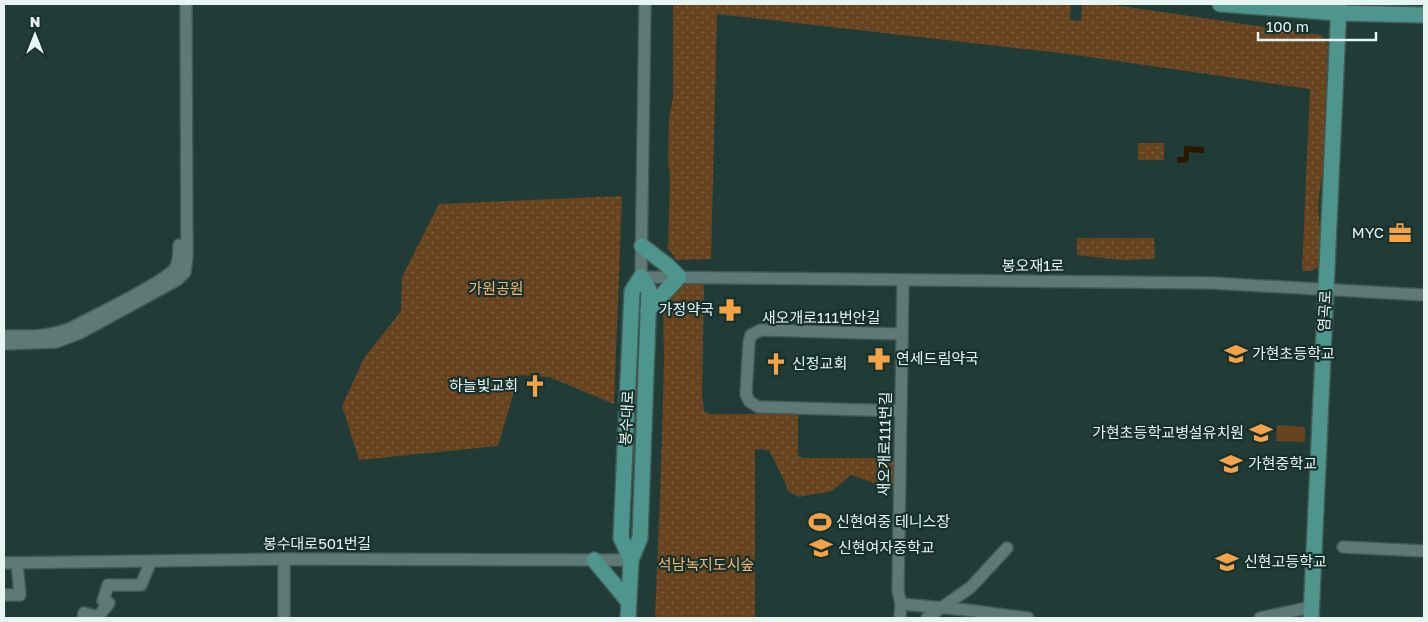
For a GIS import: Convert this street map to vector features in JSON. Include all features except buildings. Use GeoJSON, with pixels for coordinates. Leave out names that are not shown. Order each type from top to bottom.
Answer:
{"type":"FeatureCollection","features":[{"type":"Feature","properties":{"kind":"main road"},"geometry":{"type":"LineString","coordinates":[[1220,4],[1339,8],[1424,15]]}},
{"type":"Feature","properties":{"kind":"main road"},"geometry":{"type":"LineString","coordinates":[[1400,4],[1407,10],[1424,15]]}},
{"type":"Feature","properties":{"kind":"main road","name":"염곡로"},"geometry":{"type":"LineString","coordinates":[[1311,612],[1339,8]]}},
{"type":"Feature","properties":{"kind":"main road"},"geometry":{"type":"LineString","coordinates":[[642,246],[679,277],[648,310]]}},
{"type":"Feature","properties":{"kind":"main road","name":"봉수대로"},"geometry":{"type":"LineString","coordinates":[[628,618],[630,560],[640,538],[649,290],[641,277],[632,291],[621,538],[630,560]]}},
{"type":"Feature","properties":{"kind":"main road"},"geometry":{"type":"LineString","coordinates":[[594,560],[628,601]]}},
{"type":"Feature","properties":{"kind":"street"},"geometry":{"type":"LineString","coordinates":[[4,336],[42,336],[58,333],[156,283],[176,267],[179,258],[178,4]]}},
{"type":"Feature","properties":{"kind":"street"},"geometry":{"type":"LineString","coordinates":[[4,344],[56,342],[80,333],[177,280],[185,272],[186,4]]}},
{"type":"Feature","properties":{"kind":"street","name":"봉수대로"},"geometry":{"type":"LineString","coordinates":[[641,277],[645,4]]}},
{"type":"Feature","properties":{"kind":"street","name":"봉오재1로"},"geometry":{"type":"LineString","coordinates":[[641,277],[1212,283],[1424,296]]}},
{"type":"Feature","properties":{"kind":"street","name":"새오개로111번길"},"geometry":{"type":"LineString","coordinates":[[900,618],[901,604],[898,591],[903,281]]}},
{"type":"Feature","properties":{"kind":"street","name":"새오개로111번안길"},"geometry":{"type":"LineString","coordinates":[[901,411],[758,407],[749,401],[746,394],[749,342],[751,335],[762,330],[902,334]]}},
{"type":"Feature","properties":{"kind":"street"},"geometry":{"type":"LineString","coordinates":[[1343,547],[1424,551]]}},
{"type":"Feature","properties":{"kind":"street"},"geometry":{"type":"LineString","coordinates":[[927,618],[971,587],[1007,548]]}},
{"type":"Feature","properties":{"kind":"street"},"geometry":{"type":"LineString","coordinates":[[284,559],[284,618]]}},
{"type":"Feature","properties":{"kind":"street","name":"봉수대로501번길"},"geometry":{"type":"LineString","coordinates":[[4,563],[284,559],[630,560]]}},
{"type":"Feature","properties":{"kind":"street"},"geometry":{"type":"LineString","coordinates":[[83,618],[84,613],[98,617],[109,603],[104,601],[108,585],[141,585],[151,561]]}},
{"type":"Feature","properties":{"kind":"street"},"geometry":{"type":"LineString","coordinates":[[4,595],[20,595],[17,563]]}},
{"type":"Feature","properties":{"kind":"street"},"geometry":{"type":"LineString","coordinates":[[901,604],[942,608],[965,614],[1028,618]]}},
{"type":"Feature","properties":{"kind":"street"},"geometry":{"type":"LineString","coordinates":[[1260,618],[1311,612]]}},
{"type":"Feature","properties":{"kind":"green space"},"geometry":{"type":"Polygon","coordinates":[[[673,4],[1071,4],[1070,20],[1081,21],[1082,4],[1107,4],[1321,35],[1328,43],[1323,167],[1318,205],[1321,244],[1320,265],[1312,271],[1302,271],[1310,89],[1069,54],[717,14],[711,259],[677,260],[668,249],[669,118],[673,98],[673,4]]]}},
{"type":"Feature","properties":{"kind":"green space"},"geometry":{"type":"Polygon","coordinates":[[[1138,143],[1164,143],[1164,160],[1138,160],[1138,143]]]}},
{"type":"Feature","properties":{"kind":"green space","name":"가원공원"},"geometry":{"type":"Polygon","coordinates":[[[622,196],[614,404],[549,377],[519,375],[498,446],[359,460],[342,406],[364,358],[401,311],[402,277],[439,204],[622,196]]]}},
{"type":"Feature","properties":{"kind":"green space"},"geometry":{"type":"Polygon","coordinates":[[[1077,238],[1154,238],[1155,259],[1122,260],[1077,255],[1077,238]]]}},
{"type":"Feature","properties":{"kind":"green space","name":"석남녹지도시숲"},"geometry":{"type":"Polygon","coordinates":[[[687,284],[704,284],[702,394],[704,411],[710,414],[798,414],[798,456],[804,458],[893,458],[895,490],[851,475],[832,491],[799,497],[788,491],[769,450],[755,449],[755,618],[655,618],[664,361],[663,302],[674,287],[687,284]]]}},
{"type":"Feature","properties":{"kind":"green space"},"geometry":{"type":"Polygon","coordinates":[[[1277,425],[1305,427],[1305,442],[1276,441],[1277,425]]]}},
{"type":"Feature","properties":{"kind":"shaded area"},"geometry":{"type":"Polygon","coordinates":[[[1184,146],[1204,147],[1204,153],[1189,152],[1188,162],[1177,163],[1177,157],[1184,157],[1184,146]]]}},
{"type":"Feature","properties":{"kind":"place","name":"MYC"},"geometry":{"type":"Point","coordinates":[1400,233]}},
{"type":"Feature","properties":{"kind":"place","name":"가정약국"},"geometry":{"type":"Point","coordinates":[730,310]}},
{"type":"Feature","properties":{"kind":"place","name":"가현초등학교"},"geometry":{"type":"Point","coordinates":[1236,354]}},
{"type":"Feature","properties":{"kind":"place","name":"연세드림약국"},"geometry":{"type":"Point","coordinates":[879,359]}},
{"type":"Feature","properties":{"kind":"place","name":"신정교회"},"geometry":{"type":"Point","coordinates":[776,364]}},
{"type":"Feature","properties":{"kind":"place","name":"하늘빛교회"},"geometry":{"type":"Point","coordinates":[535,386]}},
{"type":"Feature","properties":{"kind":"place","name":"가현초등학교병설유치원"},"geometry":{"type":"Point","coordinates":[1261,433]}},
{"type":"Feature","properties":{"kind":"place","name":"가현중학교"},"geometry":{"type":"Point","coordinates":[1231,464]}},
{"type":"Feature","properties":{"kind":"place","name":"신현여중 테니스장"},"geometry":{"type":"Point","coordinates":[820,522]}},
{"type":"Feature","properties":{"kind":"place","name":"신현여자중학교"},"geometry":{"type":"Point","coordinates":[821,548]}},
{"type":"Feature","properties":{"kind":"place","name":"신현고등학교"},"geometry":{"type":"Point","coordinates":[1227,562]}}]}
